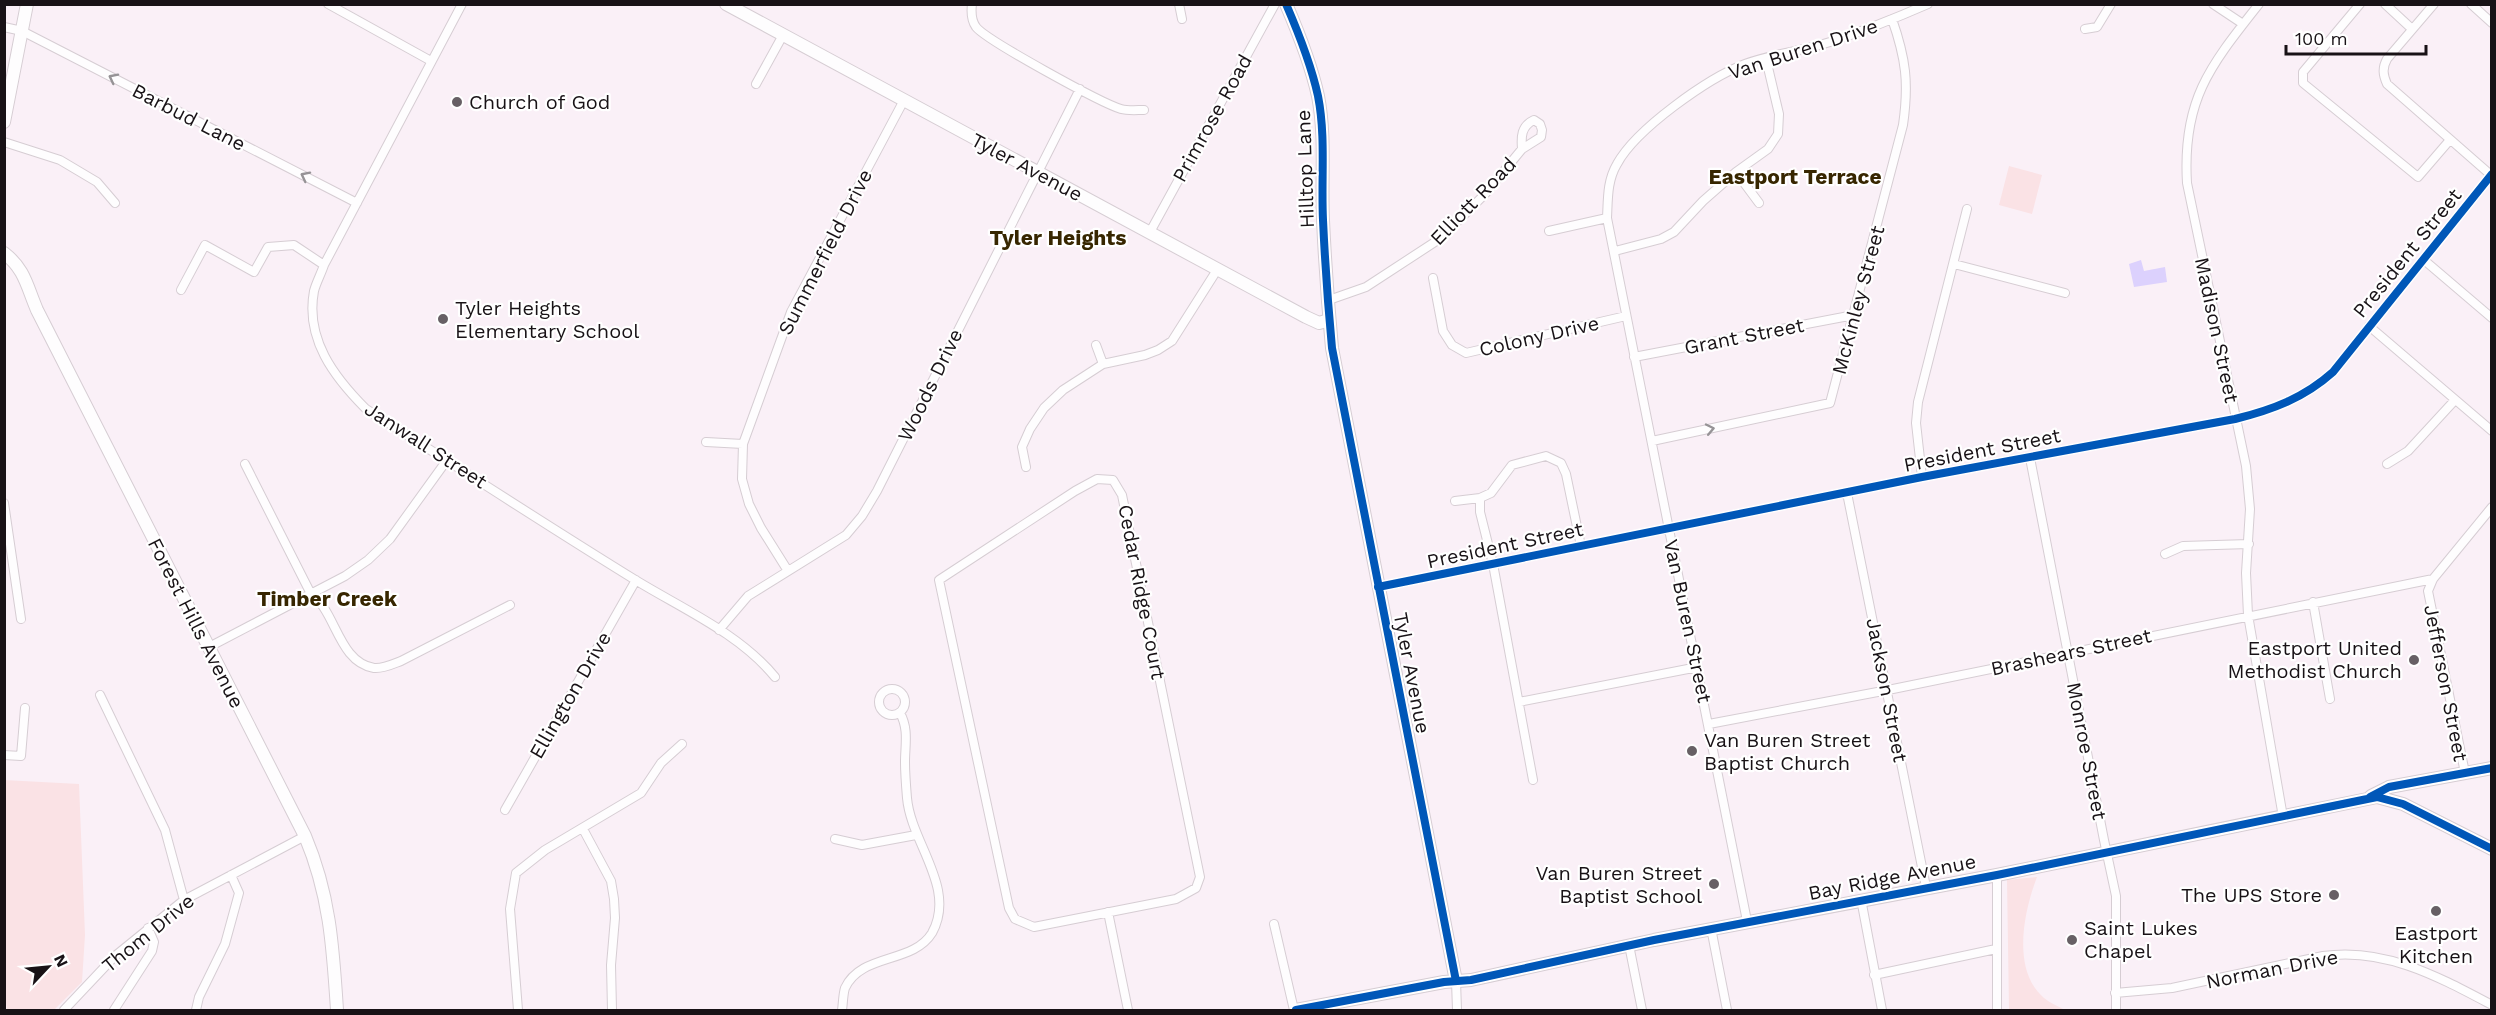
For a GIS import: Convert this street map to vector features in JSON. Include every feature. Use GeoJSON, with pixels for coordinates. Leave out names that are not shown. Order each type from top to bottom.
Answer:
{"type":"FeatureCollection","features":[{"type":"Feature","properties":{"kind":"street"},"geometry":{"type":"LineString","coordinates":[[4,122],[27,4]]}},
{"type":"Feature","properties":{"kind":"street"},"geometry":{"type":"LineString","coordinates":[[328,4],[431,60]]}},
{"type":"Feature","properties":{"kind":"street","name":"Janwall Street"},"geometry":{"type":"LineString","coordinates":[[462,4],[324,265],[314,291],[313,319],[318,345],[332,371],[366,409],[719,630],[763,662],[775,677]]}},
{"type":"Feature","properties":{"kind":"street","name":"Tyler Avenue"},"geometry":{"type":"LineString","coordinates":[[726,4],[903,102],[1306,317],[1319,322],[1329,320]]}},
{"type":"Feature","properties":{"kind":"street"},"geometry":{"type":"LineString","coordinates":[[972,4],[971,15],[976,27],[993,40],[1080,89],[1122,109],[1144,110]]}},
{"type":"Feature","properties":{"kind":"street"},"geometry":{"type":"LineString","coordinates":[[1179,4],[1182,18]]}},
{"type":"Feature","properties":{"kind":"street","name":"Primrose Road"},"geometry":{"type":"LineString","coordinates":[[1150,232],[1275,4]]}},
{"type":"Feature","properties":{"kind":"street","name":"Hilltop Lane"},"geometry":{"type":"LineString","coordinates":[[1286,4],[1307,58],[1320,113],[1323,136],[1326,301]]}},
{"type":"Feature","properties":{"kind":"street","name":"Van Buren Drive"},"geometry":{"type":"LineString","coordinates":[[1615,251],[1607,218],[1608,186],[1617,164],[1635,140],[1671,109],[1725,72],[1747,63],[1829,42],[1928,4]]}},
{"type":"Feature","properties":{"kind":"street"},"geometry":{"type":"LineString","coordinates":[[2085,29],[2097,27],[2111,4]]}},
{"type":"Feature","properties":{"kind":"street"},"geometry":{"type":"LineString","coordinates":[[2213,4],[2243,24]]}},
{"type":"Feature","properties":{"kind":"street","name":"Madison Street"},"geometry":{"type":"LineString","coordinates":[[2259,4],[2204,79],[2190,123],[2185,155],[2187,183],[2249,486],[2247,615],[2283,817]]}},
{"type":"Feature","properties":{"kind":"street"},"geometry":{"type":"LineString","coordinates":[[2360,4],[2303,72],[2303,83],[2418,177],[2449,141]]}},
{"type":"Feature","properties":{"kind":"street"},"geometry":{"type":"LineString","coordinates":[[2385,4],[2412,29]]}},
{"type":"Feature","properties":{"kind":"street"},"geometry":{"type":"LineString","coordinates":[[2433,4],[2384,64],[2384,78],[2387,84],[2422,113],[2449,141],[2457,144],[2491,175]]}},
{"type":"Feature","properties":{"kind":"street"},"geometry":{"type":"LineString","coordinates":[[2470,4],[2492,22]]}},
{"type":"Feature","properties":{"kind":"street","name":"McKinley Street"},"geometry":{"type":"LineString","coordinates":[[1652,441],[1830,403],[1903,125],[1907,96],[1904,55],[1892,19]]}},
{"type":"Feature","properties":{"kind":"street","name":"Barbud Lane"},"geometry":{"type":"LineString","coordinates":[[4,27],[22,31],[357,203]]}},
{"type":"Feature","properties":{"kind":"street"},"geometry":{"type":"LineString","coordinates":[[756,84],[783,35]]}},
{"type":"Feature","properties":{"kind":"street"},"geometry":{"type":"LineString","coordinates":[[1615,251],[1661,239],[1674,232],[1703,201],[1736,172],[1768,149],[1778,134],[1779,114],[1766,59]]}},
{"type":"Feature","properties":{"kind":"street","name":"Woods Drive"},"geometry":{"type":"LineString","coordinates":[[719,630],[748,596],[846,535],[862,516],[883,480],[1036,172],[1080,89]]}},
{"type":"Feature","properties":{"kind":"street","name":"Summerfield Drive"},"geometry":{"type":"LineString","coordinates":[[788,571],[749,504],[742,479],[743,444],[791,312],[903,102]]}},
{"type":"Feature","properties":{"kind":"street"},"geometry":{"type":"LineString","coordinates":[[4,142],[60,160],[98,182],[115,203]]}},
{"type":"Feature","properties":{"kind":"street","name":"Elliott Road"},"geometry":{"type":"LineString","coordinates":[[1326,301],[1366,287],[1441,238],[1485,194],[1522,149]]}},
{"type":"Feature","properties":{"kind":"street"},"geometry":{"type":"LineString","coordinates":[[1736,172],[1759,203]]}},
{"type":"Feature","properties":{"kind":"street","name":"President Street"},"geometry":{"type":"LineString","coordinates":[[1378,587],[1922,477],[2235,419],[2281,406],[2317,387],[2333,372],[2491,175]]}},
{"type":"Feature","properties":{"kind":"street"},"geometry":{"type":"LineString","coordinates":[[1922,477],[1916,423],[1918,402],[1967,209]]}},
{"type":"Feature","properties":{"kind":"street"},"geometry":{"type":"LineString","coordinates":[[1549,231],[1607,218]]}},
{"type":"Feature","properties":{"kind":"street"},"geometry":{"type":"LineString","coordinates":[[181,290],[205,245],[254,272],[268,247],[294,245],[324,265]]}},
{"type":"Feature","properties":{"kind":"street","name":"Van Buren Street"},"geometry":{"type":"LineString","coordinates":[[1615,251],[1634,357],[1698,667],[1747,921]]}},
{"type":"Feature","properties":{"kind":"street","name":"Forest Hills Avenue"},"geometry":{"type":"LineString","coordinates":[[4,253],[19,266],[25,276],[37,310],[305,836],[325,891],[337,1011]]}},
{"type":"Feature","properties":{"kind":"street"},"geometry":{"type":"LineString","coordinates":[[2424,260],[2492,318]]}},
{"type":"Feature","properties":{"kind":"street"},"geometry":{"type":"LineString","coordinates":[[1954,264],[2065,293]]}},
{"type":"Feature","properties":{"kind":"street"},"geometry":{"type":"LineString","coordinates":[[1026,467],[1022,447],[1030,429],[1044,408],[1063,390],[1103,364],[1145,355],[1172,341],[1217,270]]}},
{"type":"Feature","properties":{"kind":"street","name":"Colony Drive"},"geometry":{"type":"LineString","coordinates":[[1433,278],[1443,331],[1452,345],[1466,353],[1626,316]]}},
{"type":"Feature","properties":{"kind":"street","name":"Tyler Avenue"},"geometry":{"type":"LineString","coordinates":[[1326,301],[1343,410],[1456,981],[1457,1011]]}},
{"type":"Feature","properties":{"kind":"street","name":"Grant Street"},"geometry":{"type":"LineString","coordinates":[[1634,357],[1854,315]]}},
{"type":"Feature","properties":{"kind":"street"},"geometry":{"type":"LineString","coordinates":[[2369,326],[2492,431]]}},
{"type":"Feature","properties":{"kind":"street"},"geometry":{"type":"LineString","coordinates":[[1096,345],[1103,364]]}},
{"type":"Feature","properties":{"kind":"street"},"geometry":{"type":"LineString","coordinates":[[2387,464],[2408,451],[2455,400]]}},
{"type":"Feature","properties":{"kind":"street"},"geometry":{"type":"LineString","coordinates":[[706,442],[743,444]]}},
{"type":"Feature","properties":{"kind":"street"},"geometry":{"type":"LineString","coordinates":[[1455,501],[1480,498],[1491,493],[1512,465],[1546,456],[1561,463],[1566,474],[1581,546]]}},
{"type":"Feature","properties":{"kind":"street","name":"Monroe Street"},"geometry":{"type":"LineString","coordinates":[[2030,458],[2116,896],[2116,1011]]}},
{"type":"Feature","properties":{"kind":"street"},"geometry":{"type":"LineString","coordinates":[[209,647],[345,576],[390,539],[447,460]]}},
{"type":"Feature","properties":{"kind":"street"},"geometry":{"type":"LineString","coordinates":[[245,464],[311,594],[324,608],[345,649],[365,664],[374,668],[383,668],[401,661],[510,605]]}},
{"type":"Feature","properties":{"kind":"street","name":"Cedar Ridge Court"},"geometry":{"type":"LineString","coordinates":[[1097,479],[1113,480],[1122,495],[1200,877],[1196,888],[1189,894],[1176,899],[1108,912],[1034,927],[1015,919],[1009,908],[939,580],[1097,479]]}},
{"type":"Feature","properties":{"kind":"street","name":"Jackson Street"},"geometry":{"type":"LineString","coordinates":[[1847,493],[1926,887]]}},
{"type":"Feature","properties":{"kind":"street"},"geometry":{"type":"LineString","coordinates":[[1480,498],[1480,512],[1493,564],[1533,780]]}},
{"type":"Feature","properties":{"kind":"street"},"geometry":{"type":"LineString","coordinates":[[4,503],[21,620]]}},
{"type":"Feature","properties":{"kind":"street","name":"Jefferson Street"},"geometry":{"type":"LineString","coordinates":[[2465,773],[2428,591],[2433,579],[2492,507]]}},
{"type":"Feature","properties":{"kind":"street"},"geometry":{"type":"LineString","coordinates":[[2165,554],[2182,546],[2249,544]]}},
{"type":"Feature","properties":{"kind":"street","name":"Brashears Street"},"geometry":{"type":"LineString","coordinates":[[1709,724],[1888,690],[2247,615],[2433,579]]}},
{"type":"Feature","properties":{"kind":"street","name":"Ellington Drive"},"geometry":{"type":"LineString","coordinates":[[505,810],[636,580]]}},
{"type":"Feature","properties":{"kind":"street"},"geometry":{"type":"LineString","coordinates":[[2313,602],[2330,699]]}},
{"type":"Feature","properties":{"kind":"street"},"geometry":{"type":"LineString","coordinates":[[1520,702],[1698,667]]}},
{"type":"Feature","properties":{"kind":"street"},"geometry":{"type":"LineString","coordinates":[[100,695],[165,830],[184,900]]}},
{"type":"Feature","properties":{"kind":"street"},"geometry":{"type":"LineString","coordinates":[[4,755],[21,756],[25,708]]}},
{"type":"Feature","properties":{"kind":"street"},"geometry":{"type":"LineString","coordinates":[[842,1011],[845,988],[859,972],[878,961],[906,953],[931,933],[940,907],[939,888],[916,835],[908,802],[905,764],[906,730],[900,713]]}},
{"type":"Feature","properties":{"kind":"street"},"geometry":{"type":"LineString","coordinates":[[518,1011],[510,909],[516,873],[545,850],[641,793],[661,763],[682,744]]}},
{"type":"Feature","properties":{"kind":"street","name":"Bay Ridge Avenue"},"geometry":{"type":"LineString","coordinates":[[1295,1011],[1566,961],[1711,928],[2283,817],[2366,800],[2376,792],[2389,787],[2492,768]]}},
{"type":"Feature","properties":{"kind":"street"},"geometry":{"type":"LineString","coordinates":[[2403,804],[2409,793],[2431,784],[2439,777]]}},
{"type":"Feature","properties":{"kind":"street"},"geometry":{"type":"LineString","coordinates":[[2366,800],[2377,797],[2403,804],[2492,849]]}},
{"type":"Feature","properties":{"kind":"street"},"geometry":{"type":"LineString","coordinates":[[583,829],[611,880],[615,918],[610,965],[612,1011]]}},
{"type":"Feature","properties":{"kind":"street"},"geometry":{"type":"LineString","coordinates":[[835,839],[862,845],[916,835]]}},
{"type":"Feature","properties":{"kind":"street","name":"Thom Drive"},"geometry":{"type":"LineString","coordinates":[[64,1011],[115,956],[184,900],[305,836]]}},
{"type":"Feature","properties":{"kind":"street"},"geometry":{"type":"LineString","coordinates":[[1997,874],[1997,1011]]}},
{"type":"Feature","properties":{"kind":"street"},"geometry":{"type":"LineString","coordinates":[[196,1011],[199,997],[225,944],[239,893],[231,875]]}},
{"type":"Feature","properties":{"kind":"street"},"geometry":{"type":"LineString","coordinates":[[1861,899],[1881,1011]]}},
{"type":"Feature","properties":{"kind":"street"},"geometry":{"type":"LineString","coordinates":[[1108,912],[1128,1011]]}},
{"type":"Feature","properties":{"kind":"street"},"geometry":{"type":"LineString","coordinates":[[1274,924],[1295,1011]]}},
{"type":"Feature","properties":{"kind":"street"},"geometry":{"type":"LineString","coordinates":[[114,1011],[152,951],[154,942],[148,928]]}},
{"type":"Feature","properties":{"kind":"street"},"geometry":{"type":"LineString","coordinates":[[1711,928],[1727,1011]]}},
{"type":"Feature","properties":{"kind":"street"},"geometry":{"type":"LineString","coordinates":[[1629,945],[1642,1011]]}},
{"type":"Feature","properties":{"kind":"street"},"geometry":{"type":"LineString","coordinates":[[1874,975],[1996,950]]}},
{"type":"Feature","properties":{"kind":"street","name":"Norman Drive"},"geometry":{"type":"LineString","coordinates":[[2115,993],[2172,988],[2323,956],[2349,954],[2377,956],[2413,967],[2492,1005]]}},
{"type":"Feature","properties":{"kind":"shaded area"},"geometry":{"type":"Polygon","coordinates":[[[2009,166],[2042,175],[2032,214],[1999,205],[2009,166]]]}},
{"type":"Feature","properties":{"kind":"shaded area"},"geometry":{"type":"Polygon","coordinates":[[[2141,260],[2144,271],[2165,267],[2167,282],[2134,287],[2129,264],[2141,260]]]}},
{"type":"Feature","properties":{"kind":"shaded area"},"geometry":{"type":"Polygon","coordinates":[[[4,780],[79,784],[85,935],[82,982],[54,1010],[7,1010],[4,990],[4,780]]]}},
{"type":"Feature","properties":{"kind":"shaded area"},"geometry":{"type":"Polygon","coordinates":[[[2037,877],[2028,906],[2023,940],[2027,972],[2034,986],[2044,998],[2065,1010],[2009,1010],[2007,880],[2037,877]]]}},
{"type":"Feature","properties":{"kind":"cycle path"},"geometry":{"type":"LineString","coordinates":[[1286,4],[1304,49],[1318,96],[1323,142],[1323,220],[1332,348],[1456,981]]}},
{"type":"Feature","properties":{"kind":"cycle path"},"geometry":{"type":"LineString","coordinates":[[1378,587],[1922,477],[2235,419],[2262,412],[2299,396],[2333,372],[2492,174]]}},
{"type":"Feature","properties":{"kind":"cycle path"},"geometry":{"type":"LineString","coordinates":[[2370,797],[2389,787],[2492,768]]}},
{"type":"Feature","properties":{"kind":"cycle path"},"geometry":{"type":"LineString","coordinates":[[1296,1010],[1444,982],[1471,980],[1654,940],[1997,875],[2377,797],[2403,804],[2492,849]]}},
{"type":"Feature","properties":{"kind":"place","name":"Church of God"},"geometry":{"type":"Point","coordinates":[457,102]}},
{"type":"Feature","properties":{"kind":"place","name":"Tyler Heights Elementary School"},"geometry":{"type":"Point","coordinates":[443,319]}},
{"type":"Feature","properties":{"kind":"place","name":"Eastport United Methodist Church"},"geometry":{"type":"Point","coordinates":[2414,660]}},
{"type":"Feature","properties":{"kind":"place","name":"Van Buren Street Baptist Church"},"geometry":{"type":"Point","coordinates":[1692,751]}},
{"type":"Feature","properties":{"kind":"place","name":"Van Buren Street Baptist School"},"geometry":{"type":"Point","coordinates":[1714,884]}},
{"type":"Feature","properties":{"kind":"place","name":"The UPS Store"},"geometry":{"type":"Point","coordinates":[2334,895]}},
{"type":"Feature","properties":{"kind":"place","name":"Eastport Kitchen"},"geometry":{"type":"Point","coordinates":[2436,911]}},
{"type":"Feature","properties":{"kind":"place","name":"Saint Lukes Chapel"},"geometry":{"type":"Point","coordinates":[2072,940]}},
{"type":"Feature","properties":{"kind":"district","name":"Eastport Terrace"},"geometry":{"type":"Point","coordinates":[1795,176]}},
{"type":"Feature","properties":{"kind":"district","name":"Tyler Heights"},"geometry":{"type":"Point","coordinates":[1058,237]}},
{"type":"Feature","properties":{"kind":"district","name":"Timber Creek"},"geometry":{"type":"Point","coordinates":[327,598]}}]}
